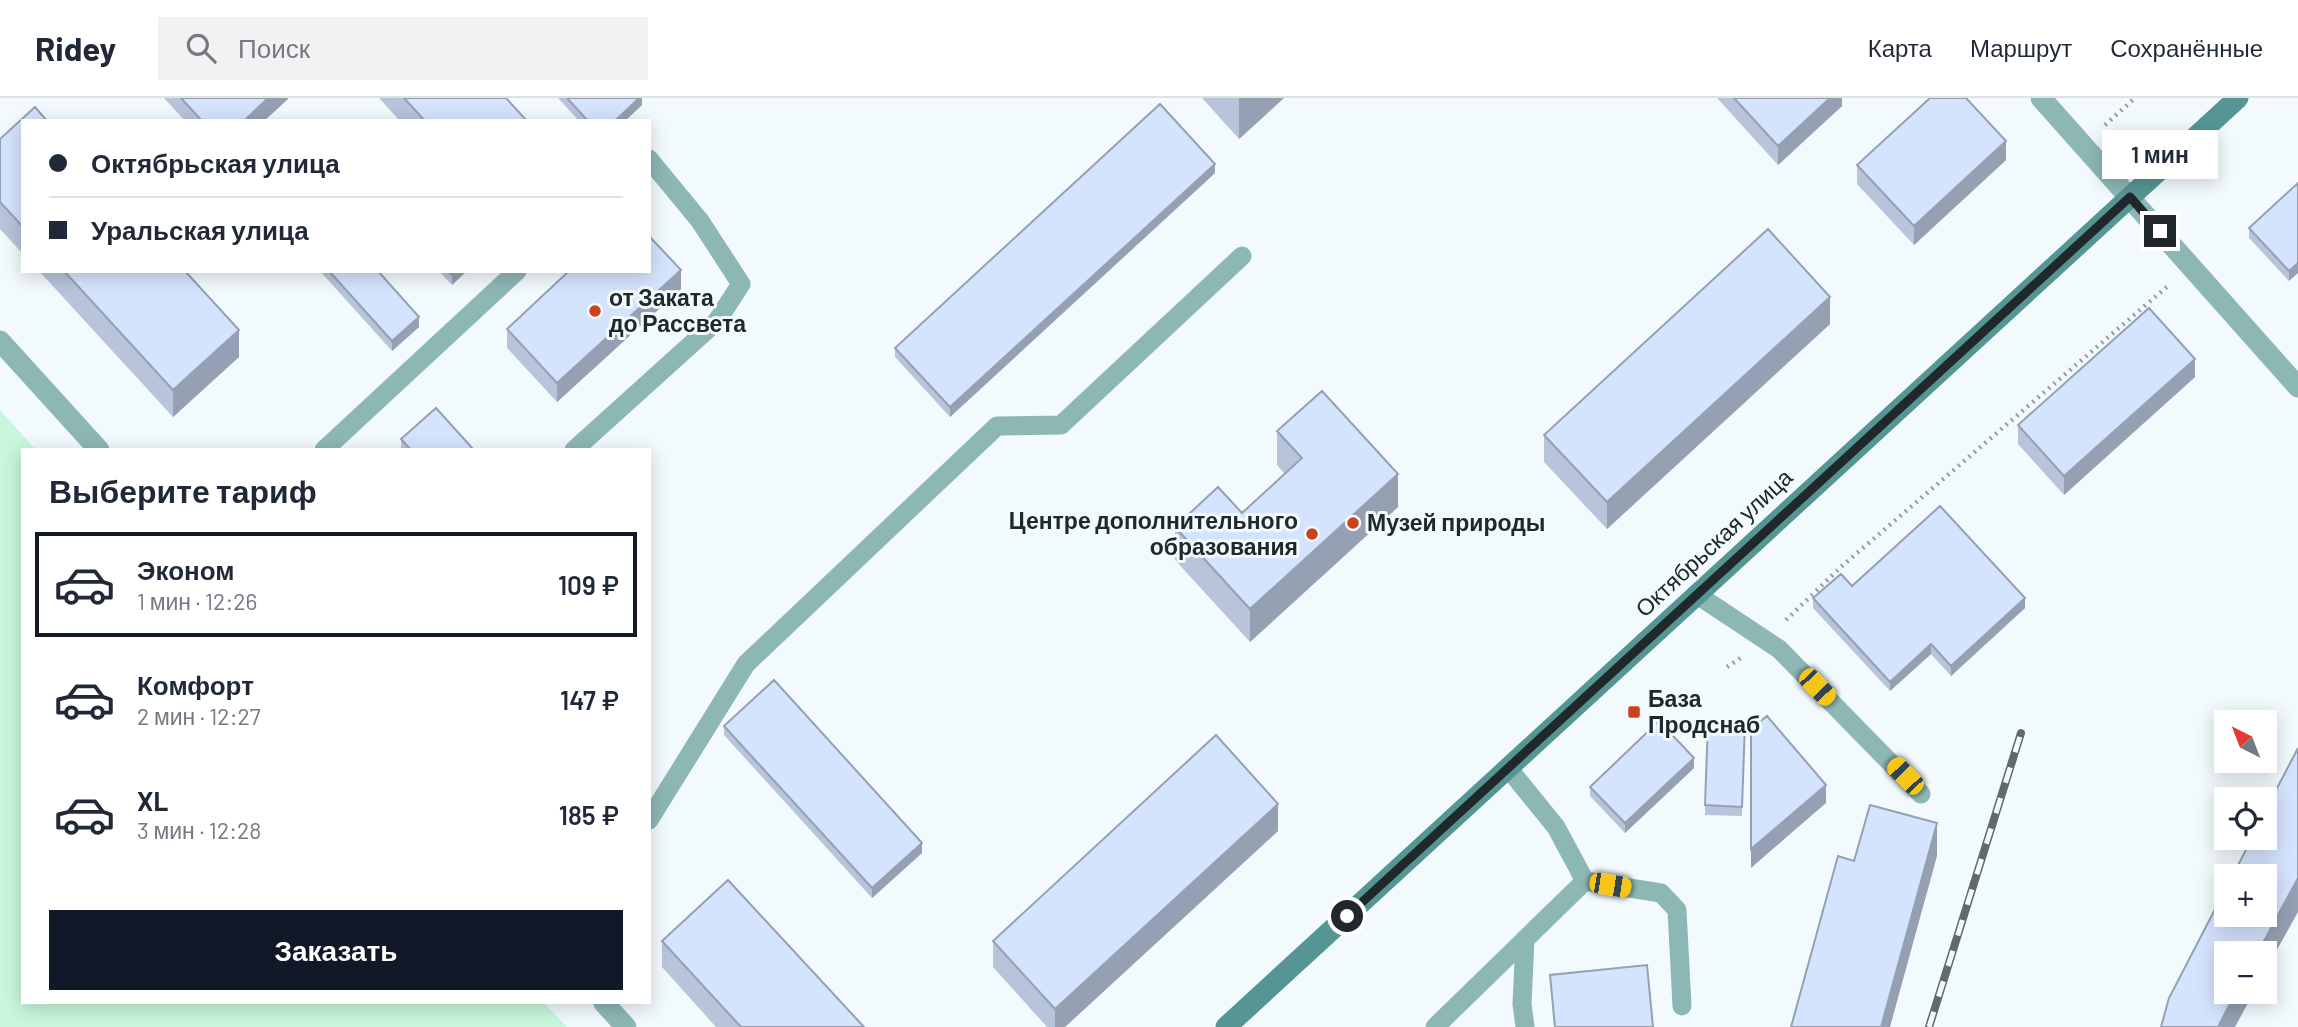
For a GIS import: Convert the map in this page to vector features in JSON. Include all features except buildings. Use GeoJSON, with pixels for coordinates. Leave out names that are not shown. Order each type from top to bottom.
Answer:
{"type":"FeatureCollection","features":[{"type":"Feature","properties":{"kind":"main road","name":"Октябрьская улица"},"geometry":{"type":"LineString","coordinates":[[1226,1027],[2238,98]]}},
{"type":"Feature","properties":{"kind":"street"},"geometry":{"type":"LineString","coordinates":[[2042,98],[2298,387]]}},
{"type":"Feature","properties":{"kind":"street"},"geometry":{"type":"LineString","coordinates":[[0,341],[97,448]]}},
{"type":"Feature","properties":{"kind":"street"},"geometry":{"type":"LineString","coordinates":[[605,1004],[626,1027]]}},
{"type":"Feature","properties":{"kind":"lane"},"geometry":{"type":"LineString","coordinates":[[576,448],[717,321],[741,284],[700,221],[651,161]]}},
{"type":"Feature","properties":{"kind":"lane"},"geometry":{"type":"LineString","coordinates":[[651,817],[746,664],[756,654],[997,426],[1061,425],[1242,256]]}},
{"type":"Feature","properties":{"kind":"lane"},"geometry":{"type":"LineString","coordinates":[[326,448],[515,273]]}},
{"type":"Feature","properties":{"kind":"lane"},"geometry":{"type":"LineString","coordinates":[[1696,594],[1779,649],[1921,794]]}},
{"type":"Feature","properties":{"kind":"lane"},"geometry":{"type":"LineString","coordinates":[[1508,768],[1556,827],[1585,881]]}},
{"type":"Feature","properties":{"kind":"lane"},"geometry":{"type":"LineString","coordinates":[[1435,1027],[1585,881]]}},
{"type":"Feature","properties":{"kind":"lane"},"geometry":{"type":"LineString","coordinates":[[1585,881],[1661,893],[1677,910],[1682,1006]]}},
{"type":"Feature","properties":{"kind":"lane"},"geometry":{"type":"LineString","coordinates":[[1525,939],[1522,1004],[1525,1027]]}},
{"type":"Feature","properties":{"kind":"path"},"geometry":{"type":"LineString","coordinates":[[2083,145],[2135,98]]}},
{"type":"Feature","properties":{"kind":"path"},"geometry":{"type":"LineString","coordinates":[[1727,667],[1766,640],[1842,566],[2191,266]]}},
{"type":"Feature","properties":{"kind":"green space"},"geometry":{"type":"Polygon","coordinates":[[[0,410],[34,448],[21,448],[21,1004],[545,1004],[567,1027],[0,1027],[0,410]]]}},
{"type":"Feature","properties":{"kind":"railway"},"geometry":{"type":"LineString","coordinates":[[1929,1027],[2021,733]]}},
{"type":"Feature","properties":{"kind":"place","name":"от Заката до Рассвета"},"geometry":{"type":"Point","coordinates":[595,311]}},
{"type":"Feature","properties":{"kind":"place","name":"Музей природы"},"geometry":{"type":"Point","coordinates":[1353,523]}},
{"type":"Feature","properties":{"kind":"place","name":"Центре дополнительного образования"},"geometry":{"type":"Point","coordinates":[1312,534]}},
{"type":"Feature","properties":{"kind":"place","name":"База Продснаб"},"geometry":{"type":"Point","coordinates":[1634,712]}},
{"type":"Feature","properties":{"kind":"route"},"geometry":{"type":"LineString","coordinates":[[1347,916],[2130,197],[2160,231]]}}]}
